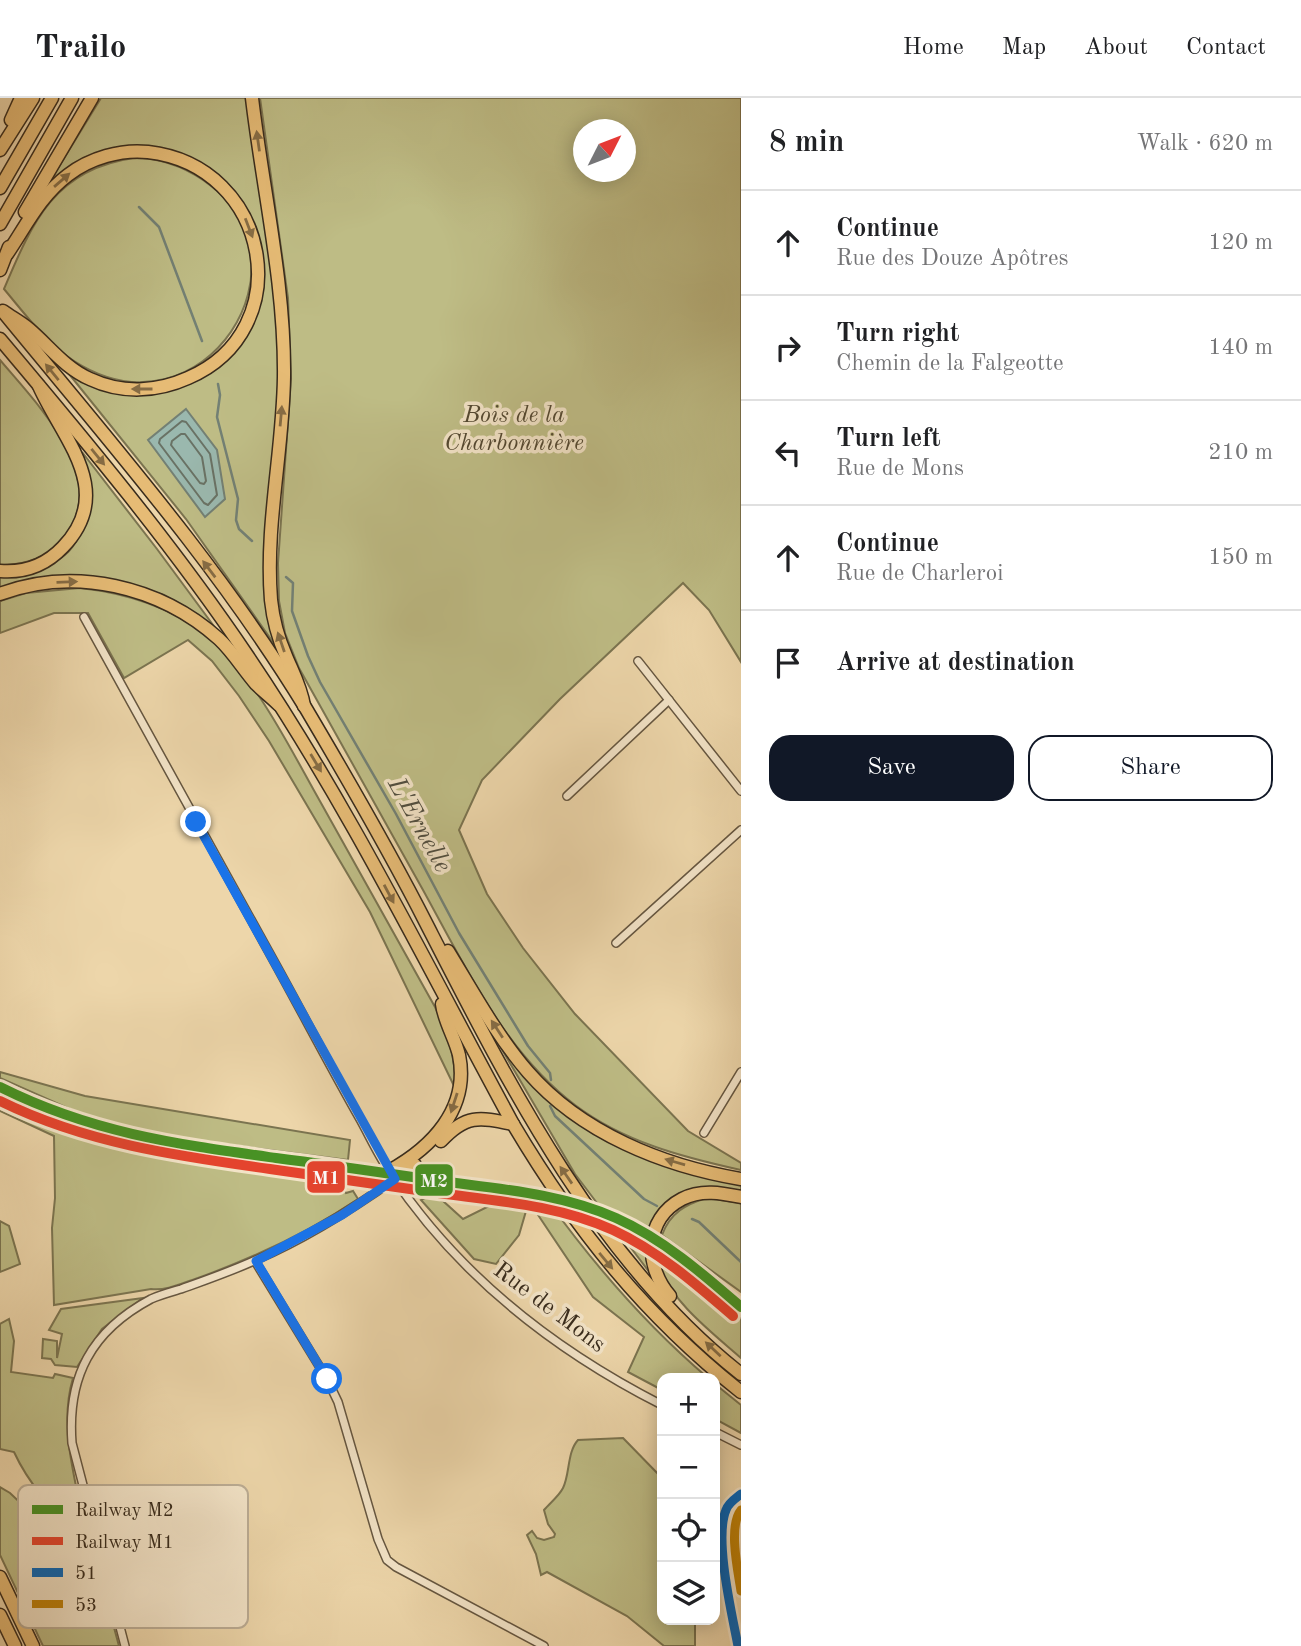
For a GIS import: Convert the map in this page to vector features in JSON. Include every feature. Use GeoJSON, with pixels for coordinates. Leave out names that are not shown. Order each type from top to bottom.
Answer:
{"type":"FeatureCollection","features":[{"type":"Feature","properties":{"kind":"highway"},"geometry":{"type":"LineString","coordinates":[[0,144],[21,98]]}},
{"type":"Feature","properties":{"kind":"highway"},"geometry":{"type":"LineString","coordinates":[[0,150],[33,98]]}},
{"type":"Feature","properties":{"kind":"highway"},"geometry":{"type":"LineString","coordinates":[[0,188],[52,98]]}},
{"type":"Feature","properties":{"kind":"highway"},"geometry":{"type":"LineString","coordinates":[[0,224],[72,98]]}},
{"type":"Feature","properties":{"kind":"highway"},"geometry":{"type":"LineString","coordinates":[[3,263],[30,202],[92,98]]}},
{"type":"Feature","properties":{"kind":"highway"},"geometry":{"type":"LineString","coordinates":[[253,98],[283,336],[282,412],[270,532],[272,603],[276,627],[285,654],[302,689],[304,706]]}},
{"type":"Feature","properties":{"kind":"highway"},"geometry":{"type":"LineString","coordinates":[[1,310],[29,329],[69,367],[89,379],[109,386],[153,390],[194,376],[226,351],[247,321],[258,279],[257,256],[252,235],[232,196],[216,179],[196,166],[161,153],[138,151],[100,158],[78,167],[66,176],[42,200],[3,263]]}},
{"type":"Feature","properties":{"kind":"highway"},"geometry":{"type":"LineString","coordinates":[[1,310],[186,537],[304,706],[560,1166],[606,1232],[647,1282],[686,1324],[741,1374]]}},
{"type":"Feature","properties":{"kind":"highway"},"geometry":{"type":"LineString","coordinates":[[0,339],[178,559],[211,603],[279,705],[317,765],[513,1124],[544,1176],[591,1243],[633,1293],[685,1344],[741,1392]]}},
{"type":"Feature","properties":{"kind":"highway"},"geometry":{"type":"LineString","coordinates":[[0,572],[25,570],[42,565],[58,553],[72,538],[80,523],[86,499],[79,458],[39,386]]}},
{"type":"Feature","properties":{"kind":"highway"},"geometry":{"type":"LineString","coordinates":[[0,594],[36,584],[87,581],[135,590],[178,609],[199,622],[221,640],[256,683],[279,705]]}},
{"type":"Feature","properties":{"kind":"highway"},"geometry":{"type":"LineString","coordinates":[[425,921],[440,938],[512,1052],[530,1074],[579,1117],[605,1133],[667,1161],[741,1179]]}},
{"type":"Feature","properties":{"kind":"highway"},"geometry":{"type":"LineString","coordinates":[[392,1175],[442,1130],[457,1096],[460,1079],[459,1057],[443,1010],[440,990]]}},
{"type":"Feature","properties":{"kind":"highway"},"geometry":{"type":"LineString","coordinates":[[392,1175],[432,1151],[455,1126],[471,1119],[513,1124]]}},
{"type":"Feature","properties":{"kind":"highway"},"geometry":{"type":"LineString","coordinates":[[686,1324],[676,1304],[657,1279],[651,1261],[652,1242],[657,1226],[673,1206],[690,1196],[710,1192],[741,1197]]}},
{"type":"Feature","properties":{"kind":"highway"},"geometry":{"type":"LineString","coordinates":[[0,1577],[18,1615]]}},
{"type":"Feature","properties":{"kind":"highway"},"geometry":{"type":"LineString","coordinates":[[0,1615],[15,1646]]}},
{"type":"Feature","properties":{"kind":"highway"},"geometry":{"type":"LineString","coordinates":[[24,1628],[33,1646]]}},
{"type":"Feature","properties":{"kind":"street","name":"Rue de Mons"},"geometry":{"type":"LineString","coordinates":[[84,617],[392,1175],[432,1227],[477,1278],[523,1318],[562,1348],[657,1402]]}},
{"type":"Feature","properties":{"kind":"street"},"geometry":{"type":"LineString","coordinates":[[638,661],[741,791]]}},
{"type":"Feature","properties":{"kind":"street"},"geometry":{"type":"LineString","coordinates":[[567,796],[669,700]]}},
{"type":"Feature","properties":{"kind":"street"},"geometry":{"type":"LineString","coordinates":[[616,943],[741,830]]}},
{"type":"Feature","properties":{"kind":"street"},"geometry":{"type":"LineString","coordinates":[[704,1133],[741,1072]]}},
{"type":"Feature","properties":{"kind":"street"},"geometry":{"type":"LineString","coordinates":[[83,1485],[72,1443],[70,1416],[76,1387],[90,1353],[103,1334],[119,1319],[153,1298],[256,1261],[342,1215],[392,1175]]}},
{"type":"Feature","properties":{"kind":"street"},"geometry":{"type":"LineString","coordinates":[[256,1261],[338,1402],[378,1539],[387,1560],[544,1646]]}},
{"type":"Feature","properties":{"kind":"street"},"geometry":{"type":"LineString","coordinates":[[720,1434],[741,1445]]}},
{"type":"Feature","properties":{"kind":"street"},"geometry":{"type":"LineString","coordinates":[[738,1646],[722,1543],[722,1521],[727,1506],[741,1494]]}},
{"type":"Feature","properties":{"kind":"street"},"geometry":{"type":"LineString","coordinates":[[120,1628],[125,1646]]}},
{"type":"Feature","properties":{"kind":"green space"},"geometry":{"type":"Polygon","coordinates":[[[101,98],[249,98],[276,292],[279,333],[278,405],[267,517],[275,645],[186,519],[65,369],[109,390],[188,383],[225,359],[262,283],[263,261],[251,217],[239,197],[212,171],[178,153],[137,147],[47,186],[101,98]]]}},
{"type":"Feature","properties":{"kind":"green space","name":"Bois de la Charbonnière"},"geometry":{"type":"Polygon","coordinates":[[[260,98],[741,98],[741,662],[709,610],[683,583],[560,699],[482,780],[459,830],[487,894],[523,948],[575,1014],[688,1131],[741,1163],[741,1170],[654,1147],[613,1129],[575,1105],[527,1059],[488,1006],[471,977],[299,668],[285,633],[279,601],[278,563],[291,379],[288,298],[260,98]]]}},
{"type":"Feature","properties":{"kind":"green space"},"geometry":{"type":"Polygon","coordinates":[[[134,158],[170,163],[203,180],[237,214],[251,254],[248,294],[231,332],[203,361],[165,379],[121,380],[74,361],[45,337],[4,289],[36,221],[65,187],[84,174],[107,164],[134,158]]]}},
{"type":"Feature","properties":{"kind":"green space"},"geometry":{"type":"Polygon","coordinates":[[[0,360],[49,419],[63,442],[74,466],[79,490],[77,513],[58,544],[36,559],[19,564],[0,565],[0,360]]]}},
{"type":"Feature","properties":{"kind":"green space"},"geometry":{"type":"Polygon","coordinates":[[[82,452],[219,633],[189,609],[164,595],[109,579],[0,590],[0,576],[53,562],[69,551],[77,539],[86,510],[87,495],[82,452]]]}},
{"type":"Feature","properties":{"kind":"green space"},"geometry":{"type":"Polygon","coordinates":[[[80,588],[145,602],[189,623],[222,650],[255,690],[283,735],[435,1007],[450,1046],[455,1088],[370,912],[269,741],[212,661],[188,640],[124,678],[88,613],[54,613],[0,633],[0,601],[26,593],[80,588]]]}},
{"type":"Feature","properties":{"kind":"green space"},"geometry":{"type":"Polygon","coordinates":[[[497,1041],[579,1123],[741,1182],[741,1193],[714,1188],[667,1206],[650,1273],[575,1174],[497,1041]]]}},
{"type":"Feature","properties":{"kind":"green space"},"geometry":{"type":"Polygon","coordinates":[[[0,1072],[85,1096],[350,1140],[348,1160],[161,1136],[124,1127],[90,1118],[0,1078],[0,1072]]]}},
{"type":"Feature","properties":{"kind":"green space"},"geometry":{"type":"Polygon","coordinates":[[[0,1092],[54,1118],[113,1137],[362,1175],[350,1185],[340,1185],[346,1193],[353,1191],[358,1199],[280,1243],[180,1284],[163,1289],[54,1305],[54,1136],[0,1111],[0,1092]]]}},
{"type":"Feature","properties":{"kind":"green space"},"geometry":{"type":"Polygon","coordinates":[[[429,1196],[443,1201],[463,1219],[499,1201],[526,1211],[519,1235],[496,1264],[474,1259],[421,1200],[429,1196]]]}},
{"type":"Feature","properties":{"kind":"green space"},"geometry":{"type":"Polygon","coordinates":[[[526,1197],[548,1201],[584,1249],[623,1294],[664,1338],[702,1373],[657,1373],[657,1387],[628,1372],[644,1337],[593,1297],[526,1197]]]}},
{"type":"Feature","properties":{"kind":"green space"},"geometry":{"type":"Polygon","coordinates":[[[707,1198],[741,1203],[741,1292],[662,1235],[669,1221],[680,1210],[707,1198]]]}},
{"type":"Feature","properties":{"kind":"green space"},"geometry":{"type":"Polygon","coordinates":[[[0,1221],[9,1226],[20,1264],[0,1272],[0,1221]]]}},
{"type":"Feature","properties":{"kind":"green space"},"geometry":{"type":"Polygon","coordinates":[[[659,1244],[741,1313],[741,1358],[706,1328],[673,1291],[659,1263],[659,1244]]]}},
{"type":"Feature","properties":{"kind":"green space"},"geometry":{"type":"Polygon","coordinates":[[[143,1298],[102,1329],[77,1367],[55,1365],[51,1359],[42,1358],[43,1339],[57,1341],[57,1358],[62,1334],[49,1330],[61,1309],[143,1298]]]}},
{"type":"Feature","properties":{"kind":"green space"},"geometry":{"type":"Polygon","coordinates":[[[9,1319],[14,1341],[11,1372],[53,1378],[55,1374],[73,1378],[67,1413],[69,1449],[76,1485],[34,1485],[14,1452],[0,1449],[0,1324],[9,1319]]]}},
{"type":"Feature","properties":{"kind":"green space"},"geometry":{"type":"Polygon","coordinates":[[[720,1388],[741,1405],[741,1433],[720,1422],[720,1388]]]}},
{"type":"Feature","properties":{"kind":"green space"},"geometry":{"type":"Polygon","coordinates":[[[623,1438],[657,1473],[657,1625],[695,1625],[695,1646],[664,1646],[627,1616],[547,1572],[541,1575],[536,1554],[527,1535],[532,1531],[537,1538],[544,1540],[554,1537],[544,1510],[563,1488],[572,1451],[578,1440],[623,1438]]]}},
{"type":"Feature","properties":{"kind":"green space"},"geometry":{"type":"Polygon","coordinates":[[[0,1487],[18,1501],[18,1593],[0,1555],[0,1487]]]}},
{"type":"Feature","properties":{"kind":"green space"},"geometry":{"type":"Polygon","coordinates":[[[34,1628],[114,1628],[119,1646],[43,1646],[34,1628]]]}},
{"type":"Feature","properties":{"kind":"water"},"geometry":{"type":"Polygon","coordinates":[[[186,409],[217,450],[225,499],[205,517],[148,440],[186,409]]]}},
{"type":"Feature","properties":{"kind":"waterway","name":"L'Ernelle"},"geometry":{"type":"LineString","coordinates":[[139,207],[159,227],[202,341]]}},
{"type":"Feature","properties":{"kind":"waterway","name":"L'Ernelle"},"geometry":{"type":"LineString","coordinates":[[218,384],[220,395],[217,417],[238,499],[236,520],[239,529],[252,541]]}},
{"type":"Feature","properties":{"kind":"waterway","name":"L'Ernelle"},"geometry":{"type":"LineString","coordinates":[[286,577],[293,583],[292,611],[320,682],[396,814],[459,933],[528,1046],[550,1073],[551,1080]]}},
{"type":"Feature","properties":{"kind":"waterway","name":"L'Ernelle"},"geometry":{"type":"LineString","coordinates":[[550,1106],[555,1116],[644,1199],[657,1206]]}},
{"type":"Feature","properties":{"kind":"waterway","name":"L'Ernelle"},"geometry":{"type":"LineString","coordinates":[[692,1219],[699,1222],[741,1262]]}},
{"type":"Feature","properties":{"kind":"tram line"},"geometry":{"type":"LineString","coordinates":[[257,1152],[292,1160]]}},
{"type":"Feature","properties":{"kind":"rail line","name":"M2"},"geometry":{"type":"LineString","coordinates":[[0,1087],[68,1116],[169,1142],[507,1190],[573,1203],[616,1218],[650,1236],[697,1269],[741,1307]]}},
{"type":"Feature","properties":{"kind":"rail line","name":"M1"},"geometry":{"type":"LineString","coordinates":[[0,1101],[65,1128],[166,1153],[505,1202],[571,1215],[630,1238],[691,1280],[733,1316]]}},
{"type":"Feature","properties":{"kind":"transit line","name":"51"},"geometry":{"type":"LineString","coordinates":[[738,1646],[725,1577],[722,1539],[727,1507],[741,1494]]}},
{"type":"Feature","properties":{"kind":"transit line","name":"53"},"geometry":{"type":"LineString","coordinates":[[741,1510],[737,1517],[734,1537],[741,1591]]}},
{"type":"Feature","properties":{"kind":"route"},"geometry":{"type":"LineString","coordinates":[[196,822],[395,1179],[342,1215],[256,1261],[327,1379]]}}]}
